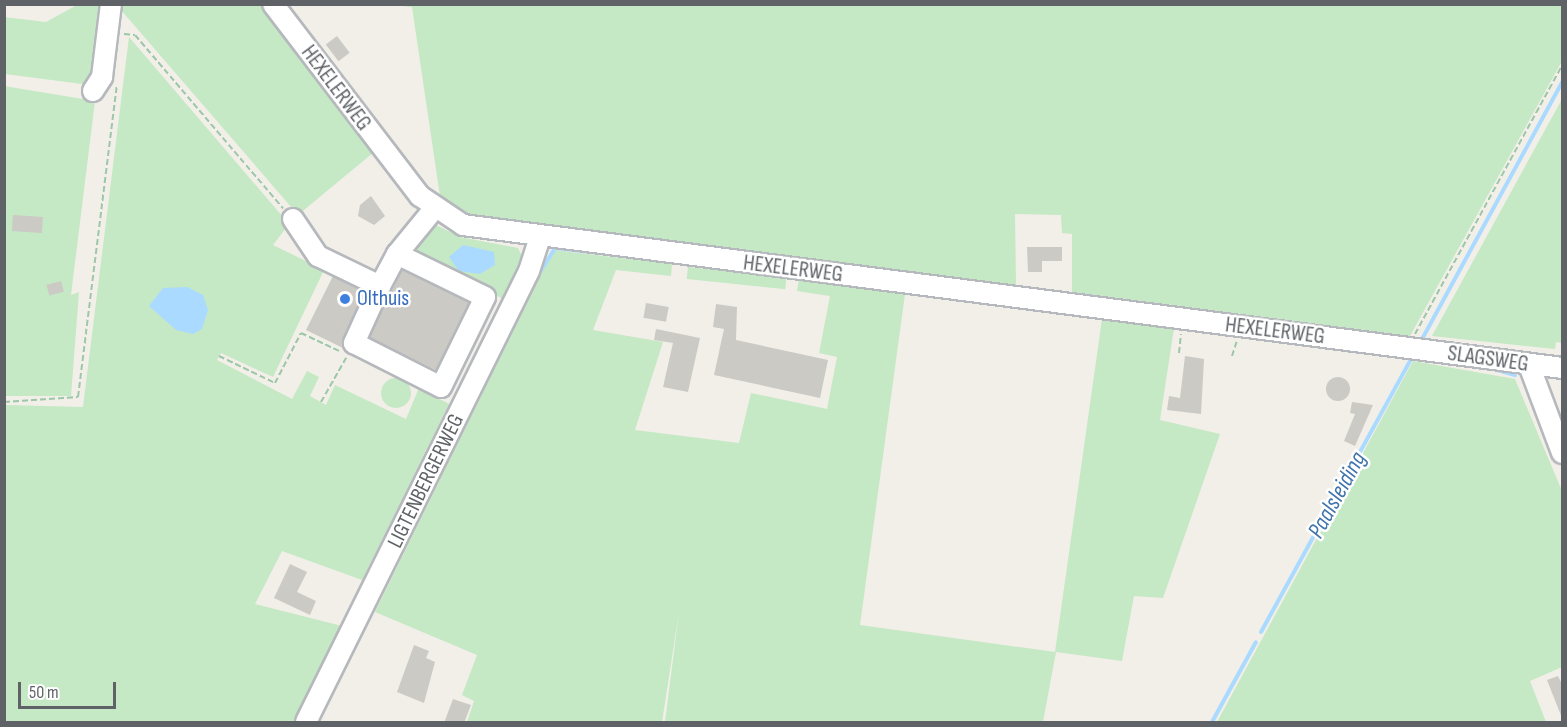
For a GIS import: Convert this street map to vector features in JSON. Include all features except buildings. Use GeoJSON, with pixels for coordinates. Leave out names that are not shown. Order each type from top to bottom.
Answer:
{"type":"FeatureCollection","features":[{"type":"Feature","properties":{"kind":"street"},"geometry":{"type":"LineString","coordinates":[[93,91],[102,77],[111,4]]}},
{"type":"Feature","properties":{"kind":"street","name":"HEXELERWEG"},"geometry":{"type":"LineString","coordinates":[[273,4],[434,209],[463,225],[540,238],[1411,349]]}},
{"type":"Feature","properties":{"kind":"street"},"geometry":{"type":"LineString","coordinates":[[397,254],[484,297],[441,387],[351,349],[397,254],[434,209]]}},
{"type":"Feature","properties":{"kind":"street"},"geometry":{"type":"LineString","coordinates":[[293,219],[318,256],[380,286]]}},
{"type":"Feature","properties":{"kind":"street","name":"LIGTENBERGERWEG"},"geometry":{"type":"LineString","coordinates":[[306,723],[529,271],[540,238]]}},
{"type":"Feature","properties":{"kind":"street","name":"SLAGSWEG"},"geometry":{"type":"LineString","coordinates":[[1411,349],[1563,368]]}},
{"type":"Feature","properties":{"kind":"street"},"geometry":{"type":"LineString","coordinates":[[1529,365],[1563,453]]}},
{"type":"Feature","properties":{"kind":"path"},"geometry":{"type":"LineString","coordinates":[[123,36],[127,32],[135,35],[293,219]]}},
{"type":"Feature","properties":{"kind":"path"},"geometry":{"type":"LineString","coordinates":[[1411,349],[1563,65]]}},
{"type":"Feature","properties":{"kind":"path"},"geometry":{"type":"LineString","coordinates":[[4,402],[78,397],[119,71]]}},
{"type":"Feature","properties":{"kind":"path"},"geometry":{"type":"LineString","coordinates":[[219,356],[275,384],[301,333],[351,349],[321,402]]}},
{"type":"Feature","properties":{"kind":"green space"},"geometry":{"type":"Polygon","coordinates":[[[1562,4],[1562,61],[1410,336],[1072,292],[1072,234],[1062,233],[1061,215],[1015,214],[1016,285],[459,213],[441,203],[412,7],[390,5],[1562,4]]]}},
{"type":"Feature","properties":{"kind":"green space"},"geometry":{"type":"Polygon","coordinates":[[[77,5],[102,5],[90,85],[5,74],[4,17],[46,22],[77,5]]]}},
{"type":"Feature","properties":{"kind":"green space"},"geometry":{"type":"Polygon","coordinates":[[[118,5],[264,5],[374,152],[298,215],[121,10],[117,13],[118,5]]]}},
{"type":"Feature","properties":{"kind":"green space"},"geometry":{"type":"Polygon","coordinates":[[[129,37],[289,224],[273,245],[324,270],[273,377],[221,353],[217,360],[292,399],[307,371],[319,377],[310,396],[326,405],[335,385],[406,419],[419,388],[449,404],[362,580],[282,551],[255,604],[342,626],[295,722],[5,722],[5,405],[83,407],[129,37]]]}},
{"type":"Feature","properties":{"kind":"green space"},"geometry":{"type":"Polygon","coordinates":[[[4,86],[95,101],[71,295],[79,292],[71,396],[5,396],[4,86]]]}},
{"type":"Feature","properties":{"kind":"green space"},"geometry":{"type":"Polygon","coordinates":[[[1562,99],[1562,343],[1556,342],[1555,349],[1432,336],[1562,99]]]}},
{"type":"Feature","properties":{"kind":"green space"},"geometry":{"type":"Polygon","coordinates":[[[432,223],[460,237],[518,248],[522,256],[503,299],[419,257],[413,247],[432,223]]]}},
{"type":"Feature","properties":{"kind":"green space"},"geometry":{"type":"Polygon","coordinates":[[[553,250],[672,264],[671,276],[616,270],[593,330],[663,342],[635,430],[739,443],[751,393],[827,409],[837,357],[819,353],[830,296],[797,291],[799,280],[905,294],[860,625],[1055,652],[1102,319],[1174,328],[1160,420],[1220,434],[1163,598],[1134,596],[1122,661],[1056,652],[1043,722],[665,722],[679,612],[662,722],[467,722],[474,701],[462,695],[477,655],[375,612],[553,250]]]}},
{"type":"Feature","properties":{"kind":"green space"},"geometry":{"type":"Polygon","coordinates":[[[688,267],[786,277],[785,289],[687,279],[688,267]]]}},
{"type":"Feature","properties":{"kind":"green space"},"geometry":{"type":"Polygon","coordinates":[[[1413,361],[1515,379],[1562,491],[1562,667],[1530,681],[1546,722],[1217,722],[1413,361]]]}},
{"type":"Feature","properties":{"kind":"green space"},"geometry":{"type":"Polygon","coordinates":[[[396,378],[407,382],[411,393],[407,404],[396,408],[385,404],[381,393],[385,382],[396,378]]]}},
{"type":"Feature","properties":{"kind":"water"},"geometry":{"type":"Polygon","coordinates":[[[463,245],[494,252],[495,265],[480,274],[459,271],[449,257],[463,245]]]}},
{"type":"Feature","properties":{"kind":"water"},"geometry":{"type":"Polygon","coordinates":[[[187,287],[203,295],[208,310],[202,329],[193,334],[176,330],[149,306],[163,288],[187,287]]]}},
{"type":"Feature","properties":{"kind":"waterway","name":"Paalsleiding"},"geometry":{"type":"LineString","coordinates":[[1421,341],[1562,82]]}},
{"type":"Feature","properties":{"kind":"waterway"},"geometry":{"type":"LineString","coordinates":[[537,277],[555,248],[637,257]]}},
{"type":"Feature","properties":{"kind":"waterway"},"geometry":{"type":"LineString","coordinates":[[1533,354],[1546,356]]}},
{"type":"Feature","properties":{"kind":"waterway","name":"Paalsleiding"},"geometry":{"type":"LineString","coordinates":[[1261,632],[1412,357]]}},
{"type":"Feature","properties":{"kind":"waterway"},"geometry":{"type":"LineString","coordinates":[[1490,368],[1515,375]]}},
{"type":"Feature","properties":{"kind":"waterway","name":"Paalsleiding"},"geometry":{"type":"LineString","coordinates":[[1212,722],[1256,642]]}},
{"type":"Feature","properties":{"kind":"place","name":"Olthuis"},"geometry":{"type":"Point","coordinates":[345,299]}}]}
